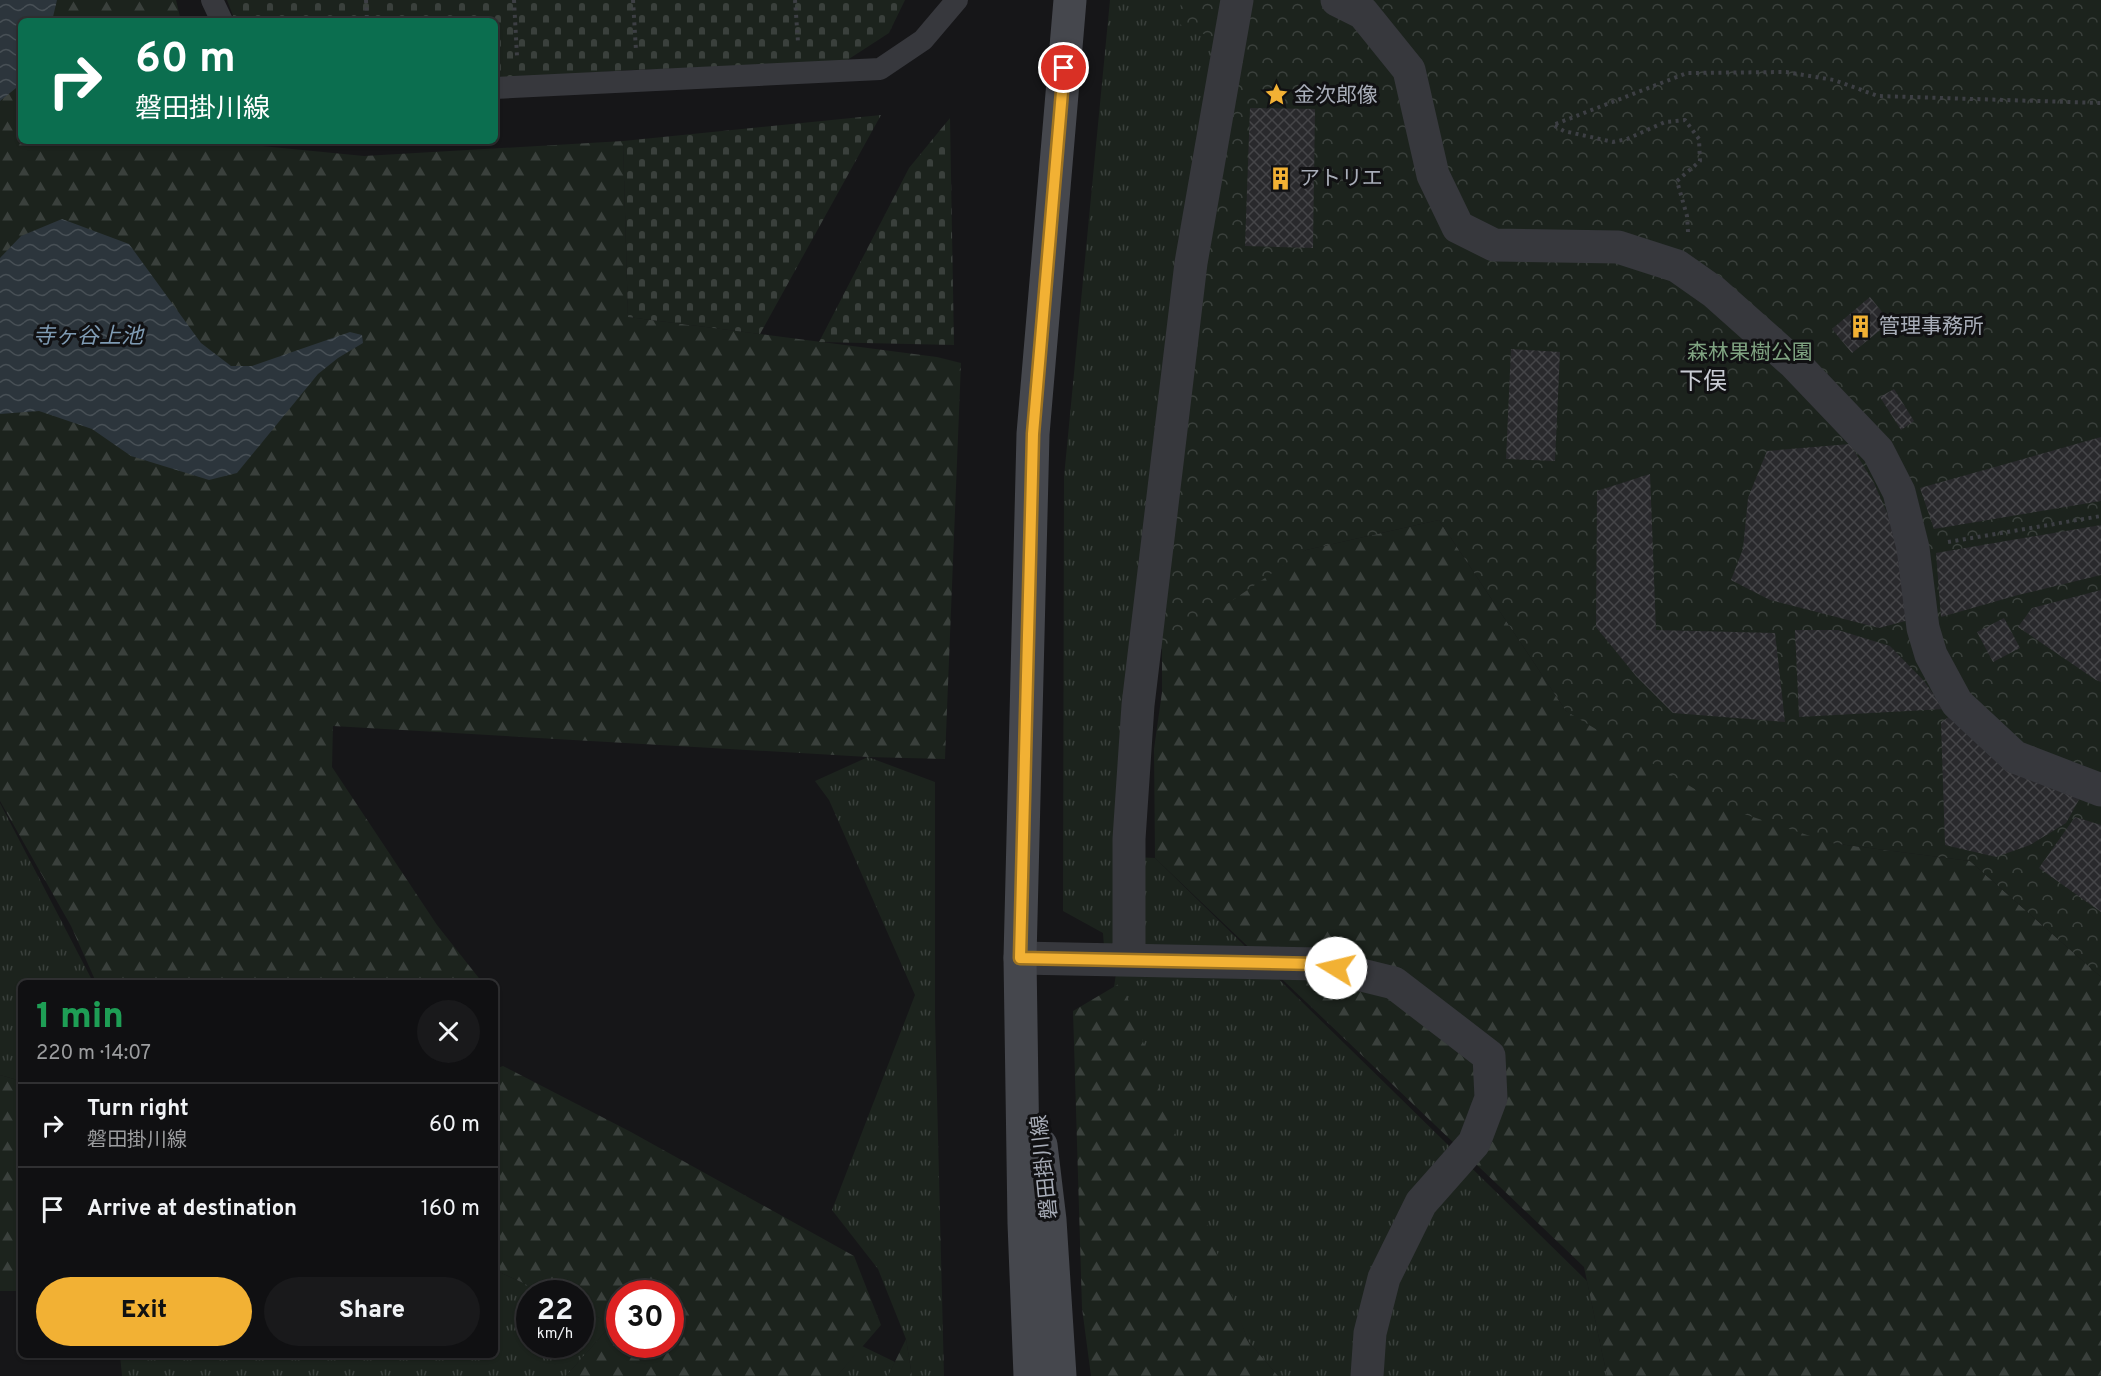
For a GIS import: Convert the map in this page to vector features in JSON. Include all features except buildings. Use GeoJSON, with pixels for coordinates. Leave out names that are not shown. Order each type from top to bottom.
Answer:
{"type":"FeatureCollection","features":[{"type":"Feature","properties":{"kind":"main road","name":"磐田掛川線"},"geometry":{"type":"LineString","coordinates":[[1030,1376],[1024,1223],[1020,958],[1033,434],[1070,0]]}},
{"type":"Feature","properties":{"kind":"main road","name":"磐田掛川線"},"geometry":{"type":"LineString","coordinates":[[1020,958],[1050,1220],[1060,1376]]}},
{"type":"Feature","properties":{"kind":"street"},"geometry":{"type":"LineString","coordinates":[[1130,960],[1129,839],[1138,705],[1191,263],[1236,0]]}},
{"type":"Feature","properties":{"kind":"street"},"geometry":{"type":"LineString","coordinates":[[1336,0],[1363,14],[1409,70],[1433,175],[1458,227],[1494,245],[1618,248],[1677,266],[1714,292],[1795,364],[1878,451],[1899,492],[1913,548],[1923,628],[1931,656],[1957,703],[2015,757],[2101,790]]}},
{"type":"Feature","properties":{"kind":"street"},"geometry":{"type":"LineString","coordinates":[[1020,958],[1317,964],[1394,983],[1489,1056],[1491,1098],[1474,1143],[1421,1203],[1384,1278],[1370,1333],[1367,1376]]}},
{"type":"Feature","properties":{"kind":"lane"},"geometry":{"type":"LineString","coordinates":[[212,0],[221,18]]}},
{"type":"Feature","properties":{"kind":"lane"},"geometry":{"type":"LineString","coordinates":[[498,88],[880,69],[923,40],[957,0]]}},
{"type":"Feature","properties":{"kind":"path"},"geometry":{"type":"LineString","coordinates":[[366,0],[367,18]]}},
{"type":"Feature","properties":{"kind":"path"},"geometry":{"type":"LineString","coordinates":[[514,0],[519,87]]}},
{"type":"Feature","properties":{"kind":"path"},"geometry":{"type":"LineString","coordinates":[[633,0],[638,81]]}},
{"type":"Feature","properties":{"kind":"path"},"geometry":{"type":"LineString","coordinates":[[795,0],[800,73]]}},
{"type":"Feature","properties":{"kind":"path"},"geometry":{"type":"LineString","coordinates":[[1677,266],[1689,238],[1687,216],[1677,181],[1700,160],[1699,139],[1685,120],[1665,122],[1627,139],[1613,142],[1564,131],[1553,125],[1687,73],[1786,72],[1834,80],[1878,96],[2101,104]]}},
{"type":"Feature","properties":{"kind":"path"},"geometry":{"type":"LineString","coordinates":[[1913,548],[2101,516]]}},
{"type":"Feature","properties":{"kind":"green space"},"geometry":{"type":"Polygon","coordinates":[[[0,0],[176,0],[180,18],[18,18],[18,144],[250,144],[364,156],[623,141],[628,317],[937,357],[961,363],[945,759],[868,757],[333,726],[332,767],[437,925],[480,980],[95,980],[71,926],[0,801],[0,0]]]}},
{"type":"Feature","properties":{"kind":"green space"},"geometry":{"type":"Polygon","coordinates":[[[227,0],[905,0],[889,33],[835,68],[751,66],[631,70],[498,79],[498,18],[234,18],[227,0]]]}},
{"type":"Feature","properties":{"kind":"green space"},"geometry":{"type":"Polygon","coordinates":[[[1110,0],[1237,0],[1135,857],[1155,858],[1587,1281],[1607,1376],[1278,1376],[1248,1341],[1114,987],[1118,960],[1105,960],[1103,933],[1063,911],[1064,477],[1110,0]]]}},
{"type":"Feature","properties":{"kind":"green space","name":"森林果樹公園"},"geometry":{"type":"Polygon","coordinates":[[[1181,0],[2101,0],[2101,977],[1970,861],[1831,843],[1726,808],[1566,711],[1439,520],[1306,550],[1145,660],[1228,44],[1179,24],[1181,0]]]}},
{"type":"Feature","properties":{"kind":"green space"},"geometry":{"type":"Polygon","coordinates":[[[881,115],[760,334],[628,317],[623,141],[881,115]]]}},
{"type":"Feature","properties":{"kind":"green space"},"geometry":{"type":"Polygon","coordinates":[[[950,118],[954,345],[819,342],[909,168],[950,118]]]}},
{"type":"Feature","properties":{"kind":"green space"},"geometry":{"type":"Polygon","coordinates":[[[1439,520],[1566,711],[1831,843],[1970,861],[2101,977],[2101,1376],[1607,1376],[1584,1267],[1155,858],[1154,749],[1162,692],[1162,623],[1306,550],[1439,520]]]}},
{"type":"Feature","properties":{"kind":"green space"},"geometry":{"type":"Polygon","coordinates":[[[868,757],[935,782],[935,1016],[944,1376],[912,1376],[906,1339],[878,1269],[832,1210],[915,995],[829,800],[815,781],[868,757]]]}},
{"type":"Feature","properties":{"kind":"green space"},"geometry":{"type":"Polygon","coordinates":[[[0,803],[92,980],[18,980],[18,1080],[0,1075],[0,803]]]}},
{"type":"Feature","properties":{"kind":"green space"},"geometry":{"type":"Polygon","coordinates":[[[1122,982],[1248,1341],[1278,1376],[1091,1376],[1082,1308],[1073,1011],[1122,982]]]}},
{"type":"Feature","properties":{"kind":"green space"},"geometry":{"type":"Polygon","coordinates":[[[503,1066],[631,1132],[854,1256],[881,1325],[837,1376],[566,1376],[582,1358],[594,1358],[594,1344],[606,1331],[606,1358],[684,1358],[684,1280],[606,1280],[606,1321],[594,1315],[594,1280],[517,1280],[498,1271],[498,1068],[503,1066]]]}},
{"type":"Feature","properties":{"kind":"green space"},"geometry":{"type":"Polygon","coordinates":[[[0,1075],[18,1080],[18,1291],[0,1291],[0,1075]]]}},
{"type":"Feature","properties":{"kind":"green space"},"geometry":{"type":"Polygon","coordinates":[[[498,1271],[517,1280],[516,1358],[582,1358],[566,1376],[122,1376],[120,1358],[498,1358],[498,1271]]]}},
{"type":"Feature","properties":{"kind":"green space"},"geometry":{"type":"Polygon","coordinates":[[[594,1315],[606,1321],[606,1331],[594,1344],[594,1315]]]}},
{"type":"Feature","properties":{"kind":"green space"},"geometry":{"type":"Polygon","coordinates":[[[906,1339],[912,1376],[888,1376],[906,1339]]]}},
{"type":"Feature","properties":{"kind":"green space"},"geometry":{"type":"Polygon","coordinates":[[[862,1346],[895,1362],[888,1376],[837,1376],[862,1346]]]}},
{"type":"Feature","properties":{"kind":"water"},"geometry":{"type":"Polygon","coordinates":[[[0,0],[57,0],[53,18],[18,18],[18,86],[0,101],[0,0]]]}},
{"type":"Feature","properties":{"kind":"water","name":"寺ヶ谷上池"},"geometry":{"type":"Polygon","coordinates":[[[62,219],[129,244],[201,343],[231,366],[252,366],[350,332],[362,335],[363,343],[338,358],[318,374],[237,473],[209,480],[131,456],[92,429],[39,411],[0,414],[0,258],[21,236],[62,219]]]}},
{"type":"Feature","properties":{"kind":"place","name":"金次郎像"},"geometry":{"type":"Point","coordinates":[1276,95]}},
{"type":"Feature","properties":{"kind":"place","name":"アトリエ"},"geometry":{"type":"Point","coordinates":[1281,178]}},
{"type":"Feature","properties":{"kind":"place","name":"管理事務所"},"geometry":{"type":"Point","coordinates":[1861,326]}},
{"type":"Feature","properties":{"kind":"district","name":"下俣"},"geometry":{"type":"Point","coordinates":[1703,381]}},
{"type":"Feature","properties":{"kind":"route"},"geometry":{"type":"LineString","coordinates":[[1064,68],[1033,434],[1020,958],[1317,964],[1336,968]]}}]}
